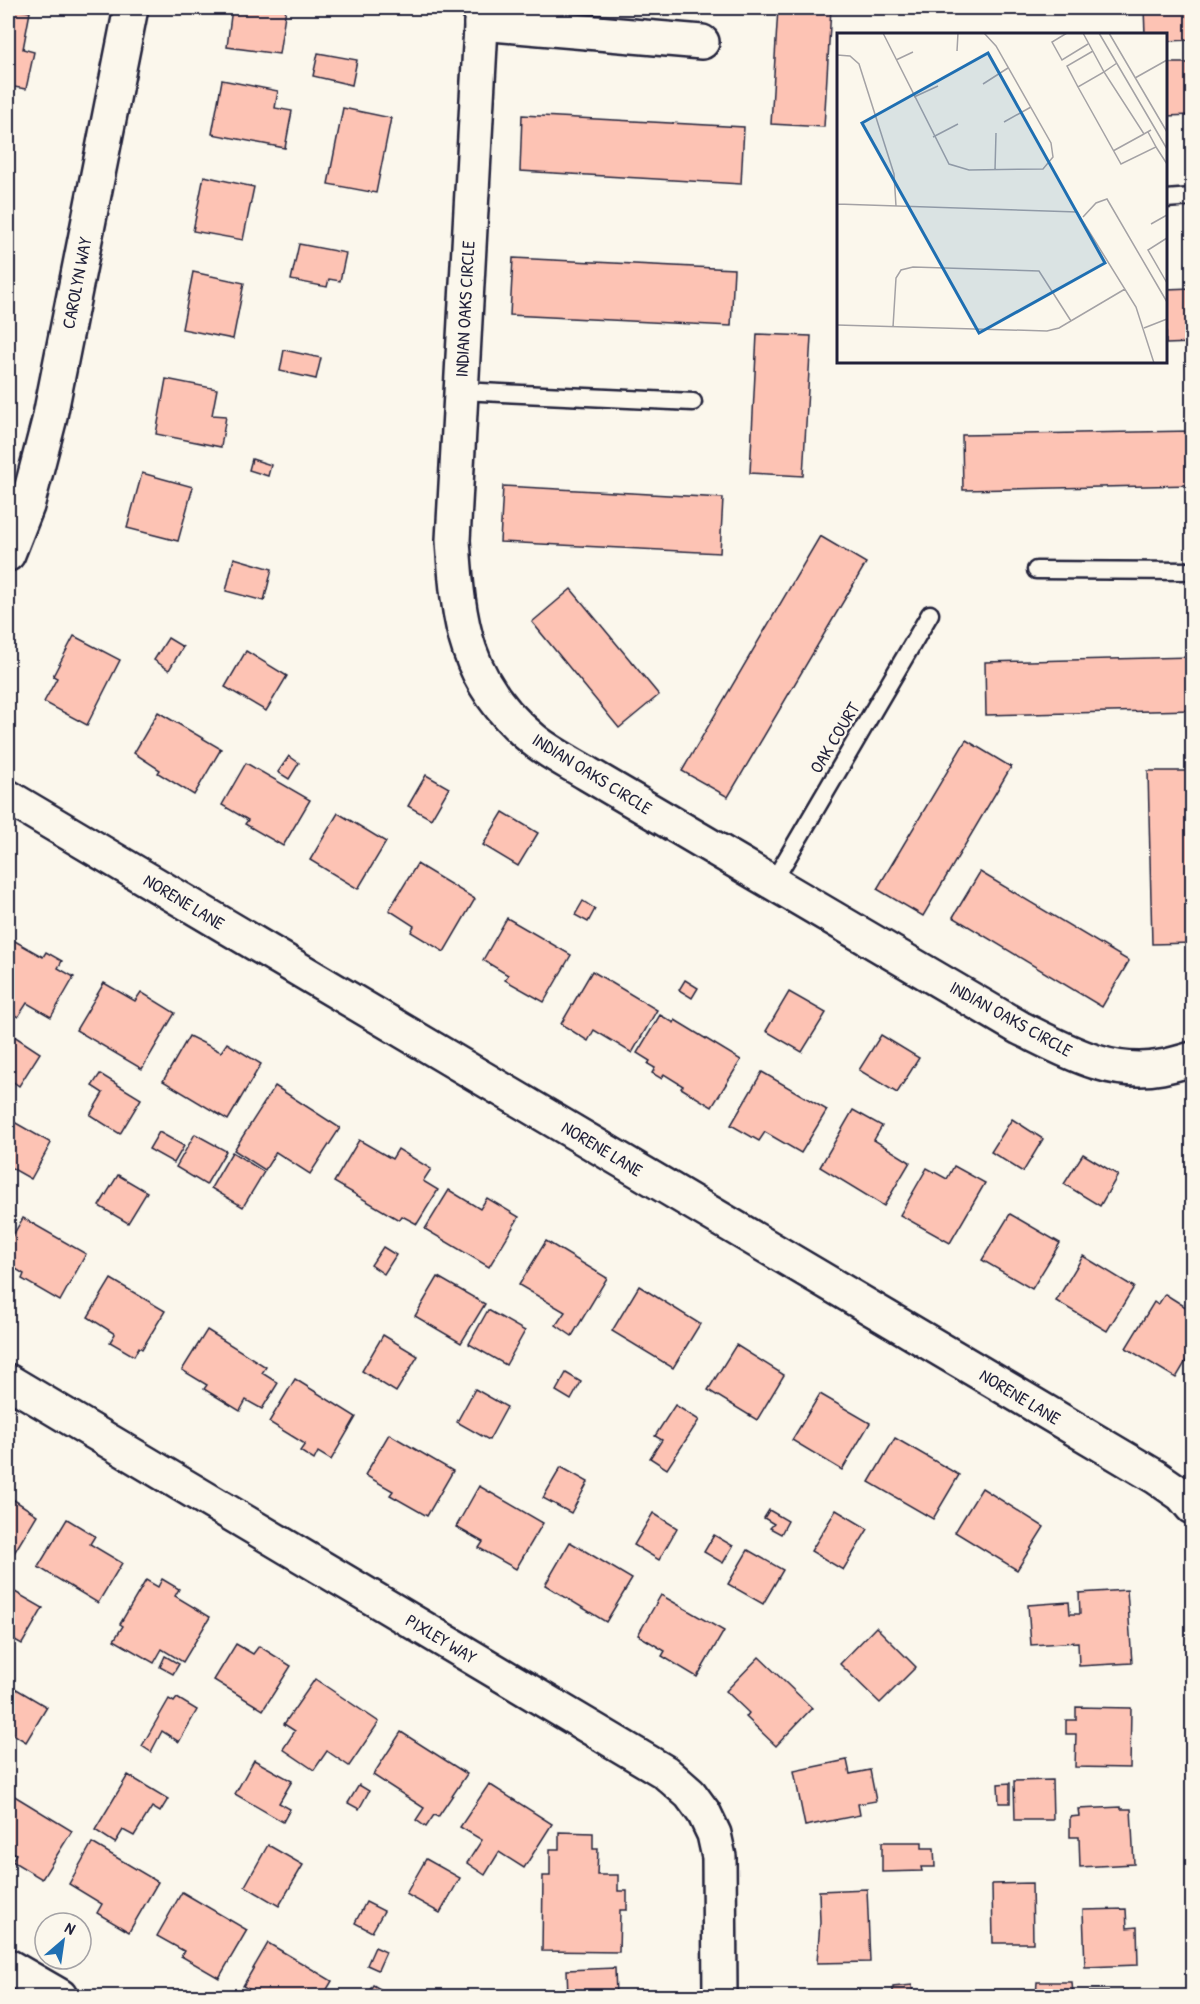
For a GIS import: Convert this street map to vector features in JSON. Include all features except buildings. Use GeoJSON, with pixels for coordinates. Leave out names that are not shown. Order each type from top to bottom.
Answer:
{"type":"FeatureCollection","features":[{"type":"Feature","properties":{"kind":"street","name":"CAROLYN WAY"},"geometry":{"type":"LineString","coordinates":[[8,554],[27,506],[49,421],[131,8]]}},
{"type":"Feature","properties":{"kind":"street"},"geometry":{"type":"LineString","coordinates":[[481,15],[702,42]]}},
{"type":"Feature","properties":{"kind":"street","name":"INDIAN OAKS CIRCLE"},"geometry":{"type":"LineString","coordinates":[[481,15],[453,540],[456,595],[460,620],[470,653],[487,689],[506,714],[535,741],[1020,1028],[1085,1060],[1130,1069],[1159,1068],[1192,1059]]}},
{"type":"Feature","properties":{"kind":"street","name":"NORENE LANE"},"geometry":{"type":"LineString","coordinates":[[8,797],[1146,1471],[1182,1495],[1192,1507]]}},
{"type":"Feature","properties":{"kind":"street","name":"PIXLEY WAY"},"geometry":{"type":"LineString","coordinates":[[8,1381],[665,1772],[690,1794],[704,1813],[714,1834],[719,1857],[720,1996]]}},
{"type":"Feature","properties":{"kind":"street"},"geometry":{"type":"LineString","coordinates":[[8,1966],[60,1996]]}},
{"type":"Feature","properties":{"kind":"lane"},"geometry":{"type":"LineString","coordinates":[[1167,199],[1192,197]]}},
{"type":"Feature","properties":{"kind":"lane"},"geometry":{"type":"LineString","coordinates":[[461,391],[693,402]]}},
{"type":"Feature","properties":{"kind":"lane"},"geometry":{"type":"LineString","coordinates":[[1036,570],[1192,570]]}},
{"type":"Feature","properties":{"kind":"lane","name":"OAK COURT"},"geometry":{"type":"LineString","coordinates":[[773,882],[930,614]]}}]}
